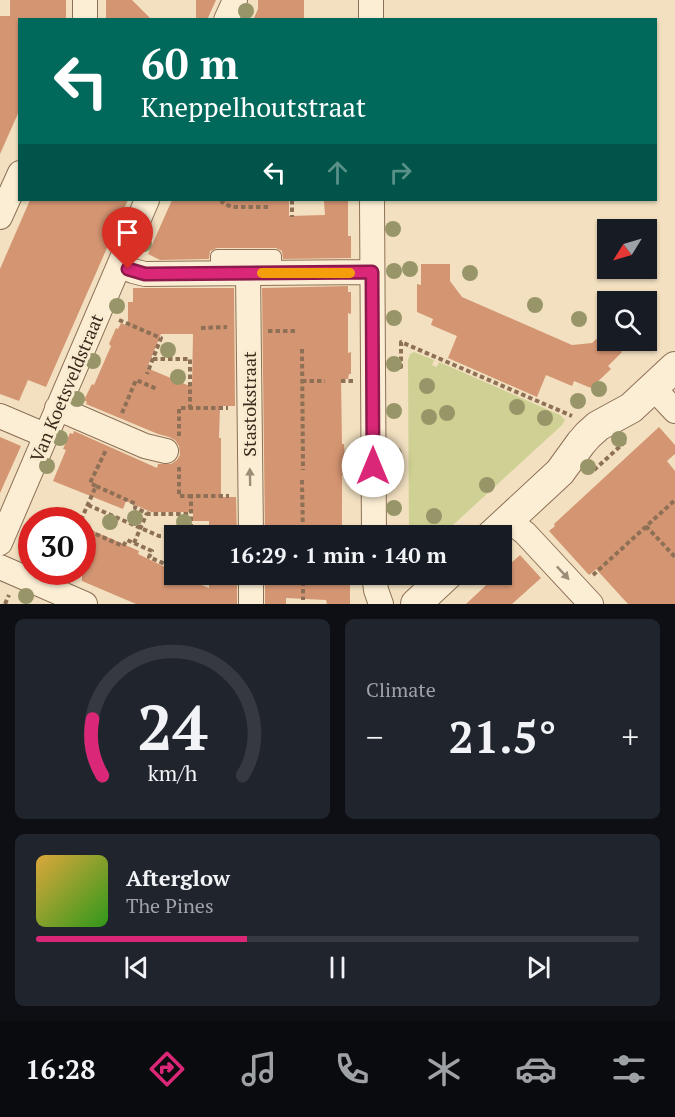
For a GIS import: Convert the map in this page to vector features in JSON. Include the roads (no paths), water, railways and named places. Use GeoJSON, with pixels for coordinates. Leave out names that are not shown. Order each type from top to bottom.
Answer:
{"type":"FeatureCollection","features":[{"type":"Feature","properties":{"kind":"street"},"geometry":{"type":"LineString","coordinates":[[85,18],[86,0]]}},
{"type":"Feature","properties":{"kind":"street"},"geometry":{"type":"LineString","coordinates":[[227,18],[235,0]]}},
{"type":"Feature","properties":{"kind":"street"},"geometry":{"type":"LineString","coordinates":[[371,0],[371,18]]}},
{"type":"Feature","properties":{"kind":"street"},"geometry":{"type":"LineString","coordinates":[[0,217],[18,177]]}},
{"type":"Feature","properties":{"kind":"street","name":"Van Koetsveldstraat"},"geometry":{"type":"LineString","coordinates":[[0,543],[147,201]]}},
{"type":"Feature","properties":{"kind":"street"},"geometry":{"type":"LineString","coordinates":[[372,201],[374,525]]}},
{"type":"Feature","properties":{"kind":"street"},"geometry":{"type":"LineString","coordinates":[[119,265],[142,274],[372,272]]}},
{"type":"Feature","properties":{"kind":"street","name":"Stastokstraat"},"geometry":{"type":"LineString","coordinates":[[248,273],[251,525]]}},
{"type":"Feature","properties":{"kind":"street"},"geometry":{"type":"LineString","coordinates":[[503,525],[560,472],[588,435],[598,426],[641,399],[675,367]]}},
{"type":"Feature","properties":{"kind":"street"},"geometry":{"type":"LineString","coordinates":[[641,399],[660,395],[675,411]]}},
{"type":"Feature","properties":{"kind":"street"},"geometry":{"type":"LineString","coordinates":[[57,408],[145,446],[175,452]]}},
{"type":"Feature","properties":{"kind":"street"},"geometry":{"type":"LineString","coordinates":[[0,416],[47,436]]}},
{"type":"Feature","properties":{"kind":"street"},"geometry":{"type":"LineString","coordinates":[[512,530],[525,532],[591,604]]}},
{"type":"Feature","properties":{"kind":"street"},"geometry":{"type":"LineString","coordinates":[[0,567],[84,604]]}},
{"type":"Feature","properties":{"kind":"street"},"geometry":{"type":"LineString","coordinates":[[251,585],[251,604]]}},
{"type":"Feature","properties":{"kind":"street"},"geometry":{"type":"LineString","coordinates":[[375,585],[381,604]]}},
{"type":"Feature","properties":{"kind":"street"},"geometry":{"type":"LineString","coordinates":[[416,604],[436,585]]}},
{"type":"Feature","properties":{"kind":"lane"},"geometry":{"type":"LineString","coordinates":[[216,273],[217,256],[275,256],[275,273]]}}]}
